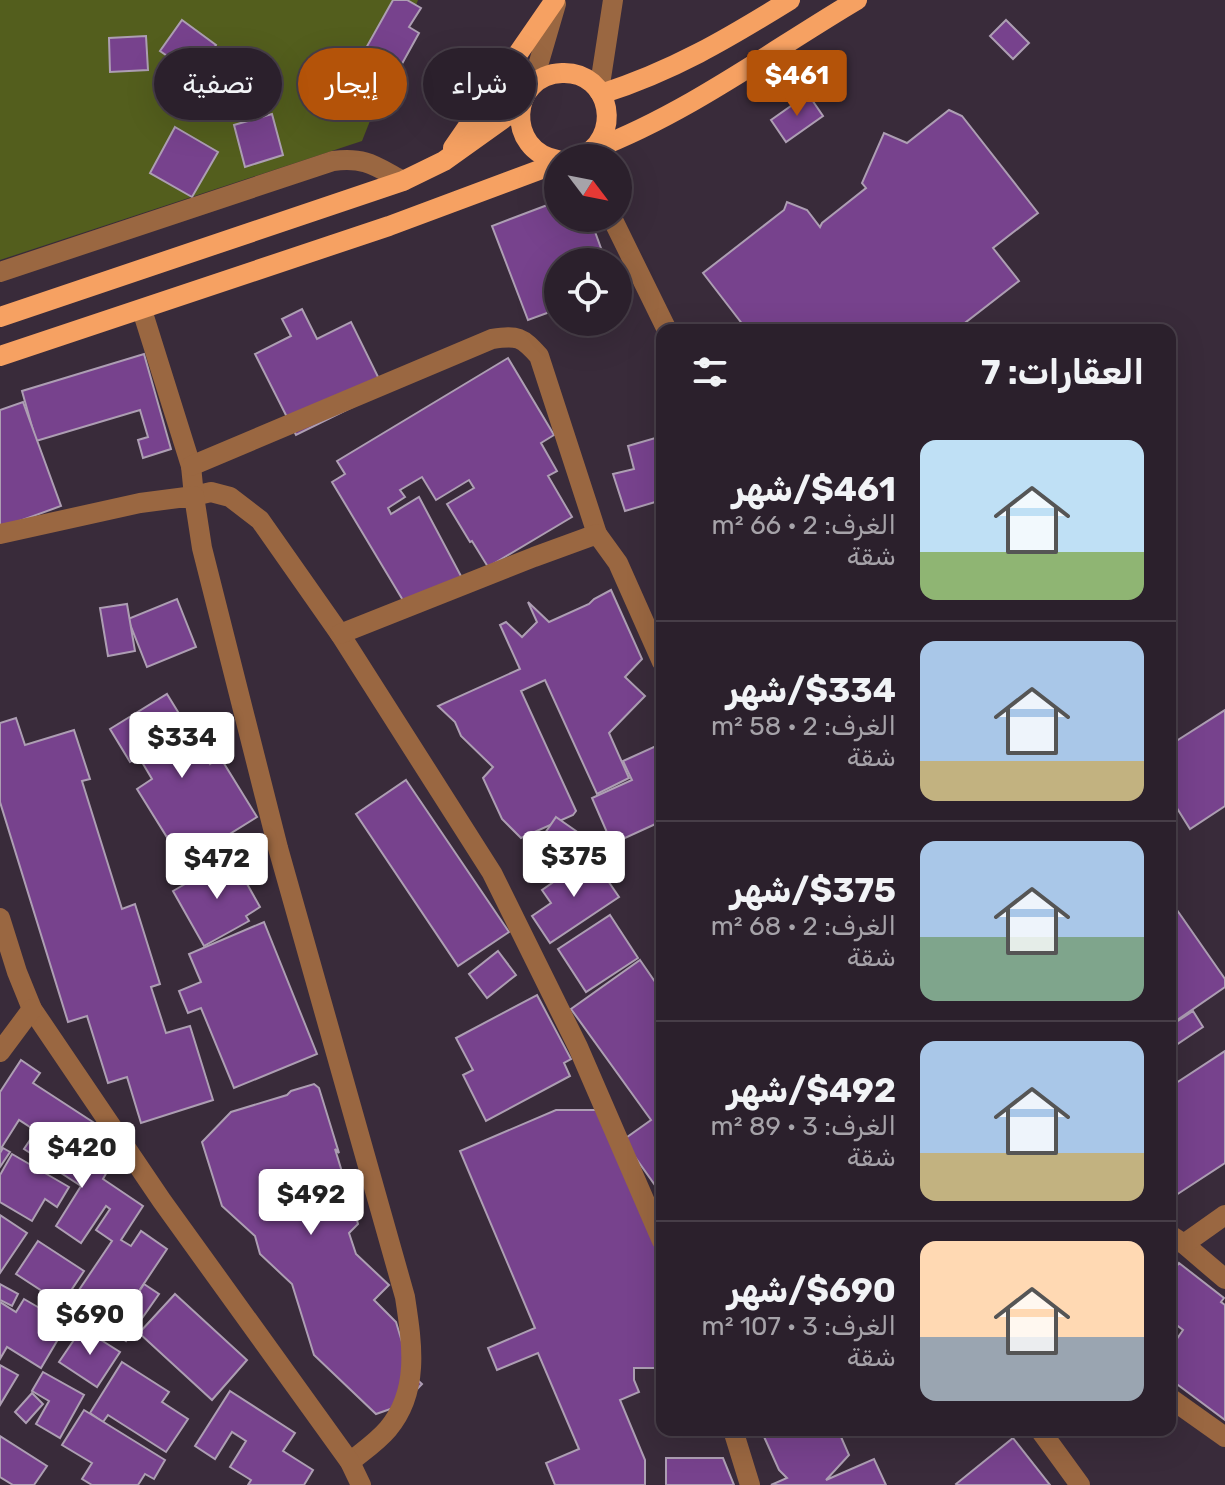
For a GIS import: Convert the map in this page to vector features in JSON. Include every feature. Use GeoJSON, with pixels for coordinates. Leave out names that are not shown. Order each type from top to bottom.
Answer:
{"type":"FeatureCollection","features":[{"type":"Feature","properties":{"kind":"main road"},"geometry":{"type":"LineString","coordinates":[[444,161],[556,0]]}},
{"type":"Feature","properties":{"kind":"main road"},"geometry":{"type":"LineString","coordinates":[[600,92],[650,76],[702,53],[790,0]]}},
{"type":"Feature","properties":{"kind":"main road"},"geometry":{"type":"LineString","coordinates":[[608,144],[673,112],[857,0]]}},
{"type":"Feature","properties":{"kind":"main road"},"geometry":{"type":"LineString","coordinates":[[536,84],[550,75],[572,74],[592,83],[606,104],[607,117],[606,128],[596,144]]}},
{"type":"Feature","properties":{"kind":"main road"},"geometry":{"type":"LineString","coordinates":[[0,317],[403,181],[444,161],[501,120]]}},
{"type":"Feature","properties":{"kind":"main road"},"geometry":{"type":"LineString","coordinates":[[521,120],[525,139],[544,156]]}},
{"type":"Feature","properties":{"kind":"main road"},"geometry":{"type":"LineString","coordinates":[[0,356],[389,226],[544,167]]}},
{"type":"Feature","properties":{"kind":"street"},"geometry":{"type":"LineString","coordinates":[[536,72],[556,0]]}},
{"type":"Feature","properties":{"kind":"street"},"geometry":{"type":"LineString","coordinates":[[600,92],[613,0]]}},
{"type":"Feature","properties":{"kind":"street"},"geometry":{"type":"LineString","coordinates":[[0,272],[333,161],[366,161],[403,181]]}},
{"type":"Feature","properties":{"kind":"street"},"geometry":{"type":"LineString","coordinates":[[619,232],[664,324]]}},
{"type":"Feature","properties":{"kind":"street"},"geometry":{"type":"LineString","coordinates":[[142,310],[191,466],[202,548],[278,848],[405,1297],[412,1345],[411,1378],[388,1429],[350,1462]]}},
{"type":"Feature","properties":{"kind":"street"},"geometry":{"type":"LineString","coordinates":[[191,466],[492,339],[511,336],[523,339],[539,356],[597,534],[618,563],[656,648]]}},
{"type":"Feature","properties":{"kind":"street"},"geometry":{"type":"LineString","coordinates":[[0,534],[140,503],[211,492],[230,497],[260,520],[340,634],[492,873],[578,1047],[656,1227]]}},
{"type":"Feature","properties":{"kind":"street"},"geometry":{"type":"LineString","coordinates":[[340,634],[597,534]]}},
{"type":"Feature","properties":{"kind":"street"},"geometry":{"type":"LineString","coordinates":[[0,918],[32,1009],[162,1201],[350,1462],[361,1485]]}},
{"type":"Feature","properties":{"kind":"street"},"geometry":{"type":"LineString","coordinates":[[0,1052],[32,1009]]}},
{"type":"Feature","properties":{"kind":"street"},"geometry":{"type":"LineString","coordinates":[[1225,1215],[1177,1240],[1225,1279]]}},
{"type":"Feature","properties":{"kind":"street"},"geometry":{"type":"LineString","coordinates":[[1176,1402],[1225,1437]]}},
{"type":"Feature","properties":{"kind":"street"},"geometry":{"type":"LineString","coordinates":[[735,1436],[750,1485]]}},
{"type":"Feature","properties":{"kind":"street"},"geometry":{"type":"LineString","coordinates":[[1044,1436],[1080,1485]]}},
{"type":"Feature","properties":{"kind":"green space"},"geometry":{"type":"Polygon","coordinates":[[[0,0],[418,0],[399,48],[298,48],[298,120],[370,120],[362,141],[0,260],[0,0]]]}},
{"type":"Feature","properties":{"kind":"building"},"geometry":{"type":"Polygon","coordinates":[[[393,0],[407,0],[421,8],[409,27],[419,33],[407,55],[407,48],[366,48],[393,0]]]}},
{"type":"Feature","properties":{"kind":"building"},"geometry":{"type":"Polygon","coordinates":[[[182,20],[216,45],[214,48],[162,48],[182,20]]]}},
{"type":"Feature","properties":{"kind":"building"},"geometry":{"type":"Polygon","coordinates":[[[1006,20],[1029,43],[1013,59],[990,36],[1006,20]]]}},
{"type":"Feature","properties":{"kind":"building"},"geometry":{"type":"Polygon","coordinates":[[[146,36],[148,70],[110,72],[109,38],[146,36]]]}},
{"type":"Feature","properties":{"kind":"building"},"geometry":{"type":"Polygon","coordinates":[[[808,94],[823,116],[786,142],[771,120],[808,94]]]}},
{"type":"Feature","properties":{"kind":"building"},"geometry":{"type":"Polygon","coordinates":[[[949,110],[962,116],[1038,213],[993,248],[1019,281],[964,324],[742,324],[703,273],[784,210],[787,202],[807,210],[820,227],[866,188],[862,183],[884,133],[907,143],[949,110]]]}},
{"type":"Feature","properties":{"kind":"building"},"geometry":{"type":"Polygon","coordinates":[[[251,120],[274,120],[283,155],[245,167],[234,125],[251,120]]]}},
{"type":"Feature","properties":{"kind":"building"},"geometry":{"type":"Polygon","coordinates":[[[175,127],[218,152],[192,197],[150,173],[175,127]]]}},
{"type":"Feature","properties":{"kind":"building"},"geometry":{"type":"Polygon","coordinates":[[[544,206],[544,232],[595,232],[601,248],[544,248],[544,314],[528,320],[492,226],[544,206]]]}},
{"type":"Feature","properties":{"kind":"building"},"geometry":{"type":"Polygon","coordinates":[[[302,309],[317,339],[351,322],[385,391],[296,435],[255,354],[291,336],[282,319],[302,309]]]}},
{"type":"Feature","properties":{"kind":"building"},"geometry":{"type":"Polygon","coordinates":[[[144,354],[171,449],[143,458],[138,440],[148,437],[140,410],[36,441],[22,391],[144,354]]]}},
{"type":"Feature","properties":{"kind":"building"},"geometry":{"type":"Polygon","coordinates":[[[508,358],[554,435],[541,443],[557,471],[548,476],[572,517],[488,567],[447,504],[474,488],[469,480],[436,500],[422,477],[400,490],[405,497],[388,508],[391,514],[419,497],[462,578],[404,602],[332,482],[345,474],[337,461],[508,358]]]}},
{"type":"Feature","properties":{"kind":"building"},"geometry":{"type":"Polygon","coordinates":[[[23,402],[61,506],[0,528],[0,410],[23,402]]]}},
{"type":"Feature","properties":{"kind":"building"},"geometry":{"type":"Polygon","coordinates":[[[656,438],[656,502],[625,511],[613,474],[634,469],[628,446],[656,438]]]}},
{"type":"Feature","properties":{"kind":"building"},"geometry":{"type":"Polygon","coordinates":[[[611,590],[642,659],[625,677],[645,696],[609,733],[629,778],[597,794],[545,680],[521,691],[576,811],[521,838],[502,819],[483,778],[493,767],[461,736],[455,722],[438,706],[520,669],[500,625],[506,622],[522,637],[537,622],[528,602],[549,622],[611,590]]]}},
{"type":"Feature","properties":{"kind":"building"},"geometry":{"type":"Polygon","coordinates":[[[177,599],[196,647],[147,667],[128,619],[177,599]]]}},
{"type":"Feature","properties":{"kind":"building"},"geometry":{"type":"Polygon","coordinates":[[[127,604],[135,651],[108,656],[100,608],[127,604]]]}},
{"type":"Feature","properties":{"kind":"building"},"geometry":{"type":"Polygon","coordinates":[[[167,694],[210,764],[220,757],[257,817],[183,863],[137,789],[152,779],[139,757],[130,762],[110,729],[167,694]]]}},
{"type":"Feature","properties":{"kind":"building"},"geometry":{"type":"Polygon","coordinates":[[[1225,710],[1225,806],[1190,829],[1176,807],[1176,741],[1225,710]]]}},
{"type":"Feature","properties":{"kind":"building"},"geometry":{"type":"Polygon","coordinates":[[[16,718],[25,745],[74,730],[90,779],[82,781],[122,909],[135,904],[160,984],[151,987],[166,1033],[190,1026],[213,1100],[141,1123],[127,1077],[108,1083],[87,1016],[68,1022],[0,802],[0,723],[16,718]]]}},
{"type":"Feature","properties":{"kind":"building"},"geometry":{"type":"Polygon","coordinates":[[[656,746],[656,824],[612,844],[592,798],[632,780],[623,761],[656,746]]]}},
{"type":"Feature","properties":{"kind":"building"},"geometry":{"type":"Polygon","coordinates":[[[406,780],[509,932],[458,966],[356,814],[406,780]]]}},
{"type":"Feature","properties":{"kind":"building"},"geometry":{"type":"Polygon","coordinates":[[[556,817],[596,845],[577,873],[559,861],[551,874],[528,858],[556,817]]]}},
{"type":"Feature","properties":{"kind":"building"},"geometry":{"type":"Polygon","coordinates":[[[591,856],[619,897],[550,943],[532,916],[551,903],[542,890],[591,856]]]}},
{"type":"Feature","properties":{"kind":"building"},"geometry":{"type":"Polygon","coordinates":[[[232,857],[260,907],[246,916],[249,921],[204,946],[173,891],[232,857]]]}},
{"type":"Feature","properties":{"kind":"building"},"geometry":{"type":"Polygon","coordinates":[[[1176,909],[1225,979],[1225,987],[1176,1021],[1176,909]]]}},
{"type":"Feature","properties":{"kind":"building"},"geometry":{"type":"Polygon","coordinates":[[[610,915],[638,958],[586,992],[558,949],[610,915]]]}},
{"type":"Feature","properties":{"kind":"building"},"geometry":{"type":"Polygon","coordinates":[[[264,922],[317,1054],[234,1088],[201,1008],[188,1013],[179,991],[201,982],[189,954],[264,922]]]}},
{"type":"Feature","properties":{"kind":"building"},"geometry":{"type":"Polygon","coordinates":[[[498,951],[516,975],[487,998],[469,974],[498,951]]]}},
{"type":"Feature","properties":{"kind":"building"},"geometry":{"type":"Polygon","coordinates":[[[640,960],[656,983],[656,1187],[623,1140],[651,1120],[571,1009],[640,960]]]}},
{"type":"Feature","properties":{"kind":"building"},"geometry":{"type":"Polygon","coordinates":[[[537,995],[571,1059],[564,1063],[570,1076],[486,1121],[463,1075],[473,1070],[456,1038],[537,995]]]}},
{"type":"Feature","properties":{"kind":"building"},"geometry":{"type":"Polygon","coordinates":[[[1193,1011],[1203,1027],[1176,1045],[1176,1022],[1193,1011]]]}},
{"type":"Feature","properties":{"kind":"building"},"geometry":{"type":"Polygon","coordinates":[[[1225,1051],[1225,1163],[1176,1195],[1176,1083],[1225,1051]]]}},
{"type":"Feature","properties":{"kind":"building"},"geometry":{"type":"Polygon","coordinates":[[[21,1060],[40,1073],[33,1083],[99,1126],[83,1151],[109,1168],[103,1179],[143,1206],[121,1240],[131,1246],[141,1231],[167,1249],[119,1321],[77,1293],[112,1241],[96,1230],[110,1209],[106,1206],[81,1243],[56,1226],[81,1186],[24,1149],[36,1131],[19,1120],[0,1150],[0,1092],[21,1060]]]}},
{"type":"Feature","properties":{"kind":"building"},"geometry":{"type":"Polygon","coordinates":[[[314,1084],[319,1088],[358,1224],[349,1233],[356,1254],[389,1285],[374,1300],[396,1322],[412,1375],[422,1384],[402,1405],[376,1414],[314,1355],[292,1284],[260,1254],[255,1236],[222,1206],[202,1142],[231,1112],[314,1084]]]}},
{"type":"Feature","properties":{"kind":"building"},"geometry":{"type":"Polygon","coordinates":[[[556,1110],[598,1110],[656,1247],[656,1368],[634,1368],[634,1380],[639,1392],[620,1400],[645,1460],[645,1485],[555,1485],[546,1463],[579,1449],[538,1353],[497,1370],[488,1348],[535,1328],[460,1151],[556,1110]]]}},
{"type":"Feature","properties":{"kind":"building"},"geometry":{"type":"Polygon","coordinates":[[[3,1148],[10,1152],[0,1167],[0,1153],[3,1148]]]}},
{"type":"Feature","properties":{"kind":"building"},"geometry":{"type":"Polygon","coordinates":[[[12,1154],[69,1187],[57,1207],[45,1199],[32,1221],[0,1202],[0,1175],[12,1154]]]}},
{"type":"Feature","properties":{"kind":"building"},"geometry":{"type":"Polygon","coordinates":[[[0,1215],[27,1233],[0,1273],[0,1215]]]}},
{"type":"Feature","properties":{"kind":"building"},"geometry":{"type":"Polygon","coordinates":[[[38,1241],[84,1271],[62,1304],[16,1274],[38,1241]]]}},
{"type":"Feature","properties":{"kind":"building"},"geometry":{"type":"Polygon","coordinates":[[[1179,1263],[1224,1298],[1221,1302],[1225,1305],[1225,1420],[1176,1383],[1176,1340],[1183,1330],[1176,1325],[1176,1267],[1179,1263]]]}},
{"type":"Feature","properties":{"kind":"building"},"geometry":{"type":"Polygon","coordinates":[[[0,1284],[18,1294],[12,1306],[0,1300],[0,1284]]]}},
{"type":"Feature","properties":{"kind":"building"},"geometry":{"type":"Polygon","coordinates":[[[144,1284],[159,1294],[126,1341],[116,1334],[137,1303],[133,1301],[144,1284]]]}},
{"type":"Feature","properties":{"kind":"building"},"geometry":{"type":"Polygon","coordinates":[[[175,1294],[247,1360],[212,1400],[139,1333],[175,1294]]]}},
{"type":"Feature","properties":{"kind":"building"},"geometry":{"type":"Polygon","coordinates":[[[24,1299],[67,1324],[41,1368],[7,1347],[0,1359],[0,1302],[16,1312],[24,1299]]]}},
{"type":"Feature","properties":{"kind":"building"},"geometry":{"type":"Polygon","coordinates":[[[82,1328],[120,1352],[97,1387],[59,1362],[82,1328]]]}},
{"type":"Feature","properties":{"kind":"building"},"geometry":{"type":"Polygon","coordinates":[[[122,1362],[169,1392],[162,1402],[188,1419],[166,1452],[108,1415],[103,1422],[90,1413],[122,1362]]]}},
{"type":"Feature","properties":{"kind":"building"},"geometry":{"type":"Polygon","coordinates":[[[0,1365],[18,1375],[0,1405],[0,1365]]]}},
{"type":"Feature","properties":{"kind":"building"},"geometry":{"type":"Polygon","coordinates":[[[43,1372],[84,1395],[60,1438],[36,1424],[49,1401],[32,1391],[43,1372]]]}},
{"type":"Feature","properties":{"kind":"building"},"geometry":{"type":"Polygon","coordinates":[[[230,1391],[295,1433],[283,1451],[313,1470],[304,1485],[248,1485],[251,1480],[230,1467],[246,1441],[232,1432],[215,1459],[195,1446],[230,1391]]]}},
{"type":"Feature","properties":{"kind":"building"},"geometry":{"type":"Polygon","coordinates":[[[32,1393],[43,1404],[26,1423],[15,1412],[32,1393]]]}},
{"type":"Feature","properties":{"kind":"building"},"geometry":{"type":"Polygon","coordinates":[[[84,1410],[165,1460],[154,1479],[145,1474],[138,1485],[92,1485],[82,1479],[92,1463],[62,1445],[84,1410]]]}},
{"type":"Feature","properties":{"kind":"building"},"geometry":{"type":"Polygon","coordinates":[[[0,1436],[47,1466],[34,1485],[13,1485],[0,1477],[0,1436]]]}},
{"type":"Feature","properties":{"kind":"building"},"geometry":{"type":"Polygon","coordinates":[[[764,1436],[841,1436],[849,1455],[826,1480],[874,1459],[886,1485],[771,1485],[787,1478],[779,1470],[764,1436]]]}},
{"type":"Feature","properties":{"kind":"building"},"geometry":{"type":"Polygon","coordinates":[[[1013,1438],[1050,1485],[956,1484],[1013,1438]]]}},
{"type":"Feature","properties":{"kind":"building"},"geometry":{"type":"Polygon","coordinates":[[[666,1458],[723,1458],[734,1485],[666,1485],[666,1458]]]}}]}
